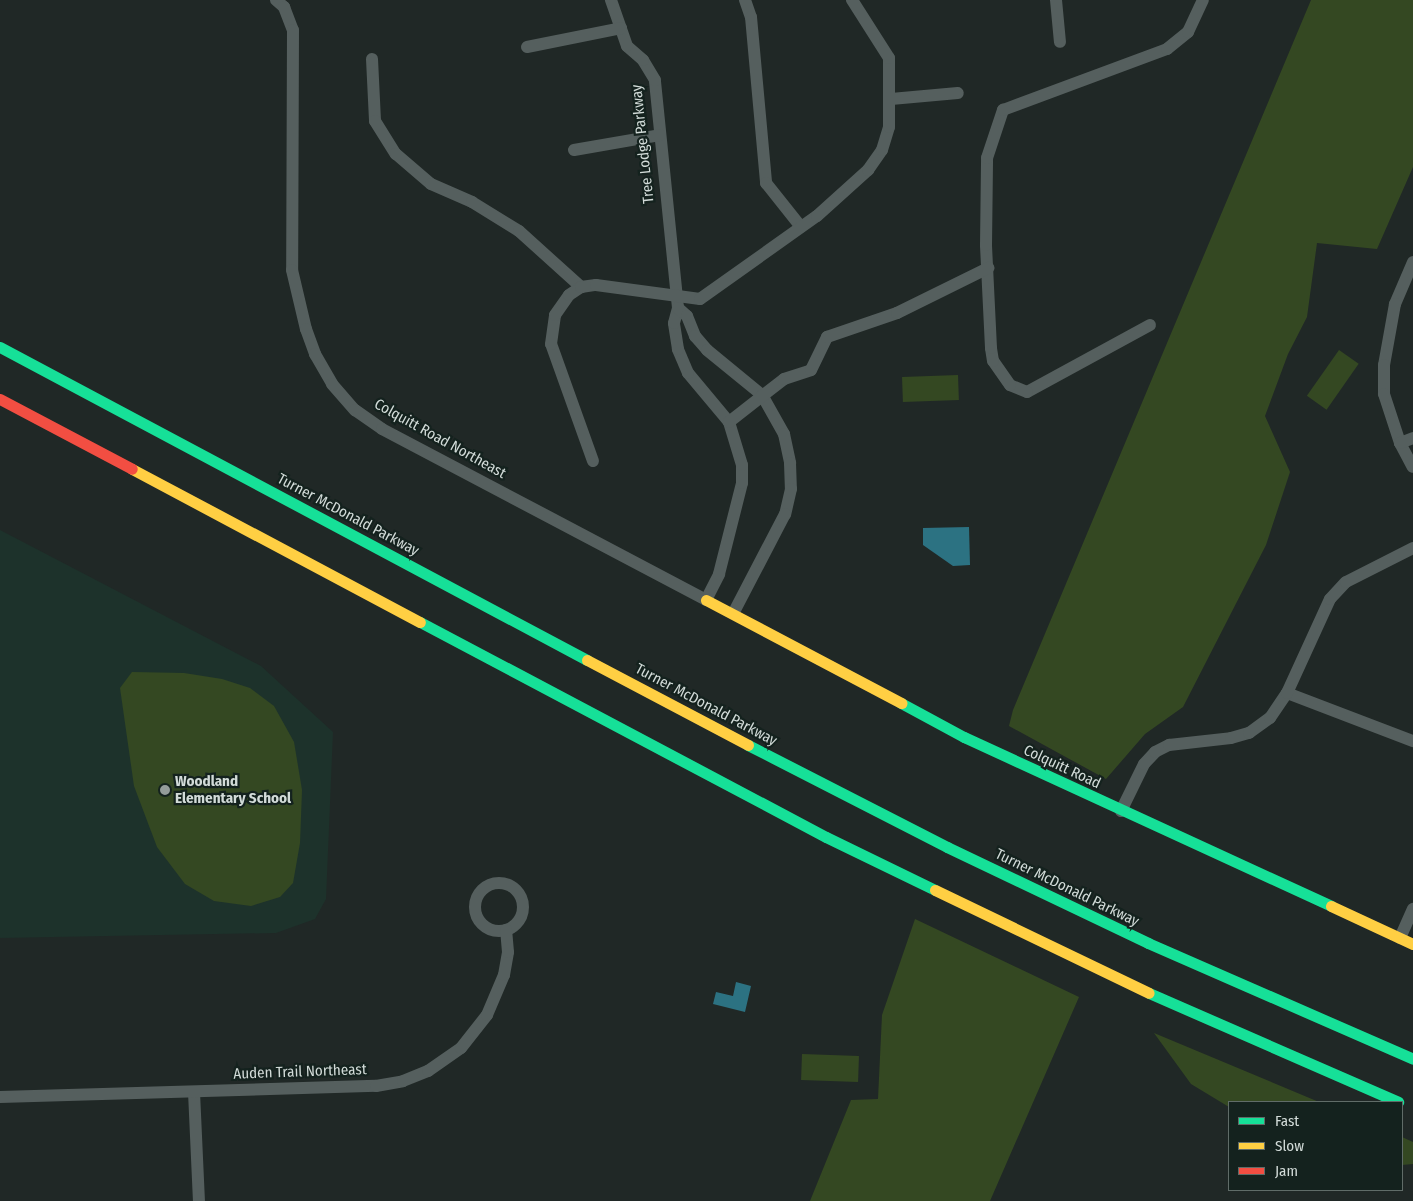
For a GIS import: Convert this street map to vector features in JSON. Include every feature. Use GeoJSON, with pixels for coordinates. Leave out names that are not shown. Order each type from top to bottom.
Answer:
{"type":"FeatureCollection","features":[{"type":"Feature","properties":{"kind":"main road","name":"Turner McDonald Parkway"},"geometry":{"type":"LineString","coordinates":[[0,347],[744,743],[947,847],[1156,947],[1413,1059]]}},
{"type":"Feature","properties":{"kind":"main road"},"geometry":{"type":"LineString","coordinates":[[0,399],[843,845],[1139,988],[1395,1101]]}},
{"type":"Feature","properties":{"kind":"main road","name":"Colquitt Road"},"geometry":{"type":"LineString","coordinates":[[706,600],[734,612],[964,737],[1413,944]]}},
{"type":"Feature","properties":{"kind":"street","name":"Colquitt Road Northeast"},"geometry":{"type":"LineString","coordinates":[[276,0],[284,7],[293,30],[292,270],[306,329],[315,354],[332,384],[355,410],[382,428],[706,600]]}},
{"type":"Feature","properties":{"kind":"street","name":"Tree Lodge Parkway"},"geometry":{"type":"LineString","coordinates":[[611,0],[627,46],[643,60],[655,80],[676,302],[674,323],[678,349],[688,374],[729,422]]}},
{"type":"Feature","properties":{"kind":"street"},"geometry":{"type":"LineString","coordinates":[[745,0],[751,17],[766,183],[801,227]]}},
{"type":"Feature","properties":{"kind":"street"},"geometry":{"type":"LineString","coordinates":[[593,461],[551,344],[555,315],[569,295],[581,287],[614,285],[676,302],[700,299],[801,227],[868,170],[882,150],[889,127],[891,99],[889,58],[852,0]]}},
{"type":"Feature","properties":{"kind":"street"},"geometry":{"type":"LineString","coordinates":[[1056,0],[1060,42]]}},
{"type":"Feature","properties":{"kind":"street"},"geometry":{"type":"LineString","coordinates":[[1150,325],[1023,392],[1010,384],[993,361],[986,245],[987,158],[1003,110],[1167,49],[1188,32],[1203,0]]}},
{"type":"Feature","properties":{"kind":"street"},"geometry":{"type":"LineString","coordinates":[[527,47],[621,28]]}},
{"type":"Feature","properties":{"kind":"street"},"geometry":{"type":"LineString","coordinates":[[372,59],[375,121],[396,154],[431,184],[472,202],[519,231],[581,287]]}},
{"type":"Feature","properties":{"kind":"street"},"geometry":{"type":"LineString","coordinates":[[891,99],[958,93]]}},
{"type":"Feature","properties":{"kind":"street"},"geometry":{"type":"LineString","coordinates":[[574,150],[660,135]]}},
{"type":"Feature","properties":{"kind":"street"},"geometry":{"type":"LineString","coordinates":[[1413,262],[1395,304],[1384,365],[1384,394],[1400,444],[1413,467]]}},
{"type":"Feature","properties":{"kind":"street"},"geometry":{"type":"LineString","coordinates":[[706,600],[719,574],[742,483],[740,448],[729,422],[784,379],[811,370],[827,336],[897,314],[988,268]]}},
{"type":"Feature","properties":{"kind":"street"},"geometry":{"type":"LineString","coordinates":[[676,302],[686,316],[695,336],[707,350],[762,395],[784,434],[790,463],[790,488],[777,533],[734,612]]}},
{"type":"Feature","properties":{"kind":"street"},"geometry":{"type":"LineString","coordinates":[[1400,444],[1413,438]]}},
{"type":"Feature","properties":{"kind":"street"},"geometry":{"type":"LineString","coordinates":[[1121,811],[1148,760],[1169,745],[1230,738],[1249,732],[1270,718],[1287,693],[1330,599],[1346,582],[1413,548]]}},
{"type":"Feature","properties":{"kind":"street"},"geometry":{"type":"LineString","coordinates":[[1287,693],[1413,741]]}},
{"type":"Feature","properties":{"kind":"street"},"geometry":{"type":"LineString","coordinates":[[1400,938],[1413,909]]}},
{"type":"Feature","properties":{"kind":"street","name":"Auden Trail Northeast"},"geometry":{"type":"LineString","coordinates":[[0,1097],[376,1086],[403,1081],[428,1071],[461,1048],[487,1015],[504,975],[508,952],[506,930]]}},
{"type":"Feature","properties":{"kind":"street"},"geometry":{"type":"LineString","coordinates":[[194,1092],[199,1201]]}},
{"type":"Feature","properties":{"kind":"shaded area","name":"Woodland Elementary School"},"geometry":{"type":"Polygon","coordinates":[[[0,530],[261,666],[333,732],[326,899],[315,919],[276,933],[0,938],[0,530]]]}},
{"type":"Feature","properties":{"kind":"green space"},"geometry":{"type":"Polygon","coordinates":[[[1311,0],[1413,0],[1413,167],[1377,249],[1317,243],[1307,317],[1288,354],[1265,416],[1290,472],[1266,545],[1183,707],[1145,734],[1106,779],[1009,726],[1013,710],[1311,0]]]}},
{"type":"Feature","properties":{"kind":"green space"},"geometry":{"type":"Polygon","coordinates":[[[1339,350],[1359,364],[1327,410],[1307,396],[1339,350]]]}},
{"type":"Feature","properties":{"kind":"green space"},"geometry":{"type":"Polygon","coordinates":[[[958,375],[959,400],[903,402],[902,377],[958,375]]]}},
{"type":"Feature","properties":{"kind":"green space"},"geometry":{"type":"Polygon","coordinates":[[[132,672],[184,673],[222,679],[250,688],[274,706],[294,742],[302,790],[300,843],[293,883],[280,897],[251,906],[214,901],[185,884],[157,847],[134,786],[120,688],[132,672]]]}},
{"type":"Feature","properties":{"kind":"green space"},"geometry":{"type":"Polygon","coordinates":[[[915,919],[1079,997],[990,1201],[810,1201],[851,1100],[878,1099],[882,1015],[915,919]]]}},
{"type":"Feature","properties":{"kind":"green space"},"geometry":{"type":"Polygon","coordinates":[[[1154,1033],[1317,1101],[1228,1101],[1228,1106],[1191,1084],[1154,1033]]]}},
{"type":"Feature","properties":{"kind":"green space"},"geometry":{"type":"Polygon","coordinates":[[[802,1054],[859,1056],[858,1082],[801,1080],[802,1054]]]}},
{"type":"Feature","properties":{"kind":"green space"},"geometry":{"type":"Polygon","coordinates":[[[1403,1137],[1413,1142],[1413,1164],[1403,1165],[1403,1137]]]}},
{"type":"Feature","properties":{"kind":"water"},"geometry":{"type":"Polygon","coordinates":[[[969,527],[970,565],[953,566],[923,545],[923,528],[969,527]]]}},
{"type":"Feature","properties":{"kind":"water"},"geometry":{"type":"Polygon","coordinates":[[[736,982],[751,986],[745,1012],[713,1004],[716,992],[733,996],[736,982]]]}},
{"type":"Feature","properties":{"kind":"traffic: fast"},"geometry":{"type":"LineString","coordinates":[[0,347],[587,660]]}},
{"type":"Feature","properties":{"kind":"traffic: fast"},"geometry":{"type":"LineString","coordinates":[[420,622],[826,837],[935,890]]}},
{"type":"Feature","properties":{"kind":"traffic: fast"},"geometry":{"type":"LineString","coordinates":[[901,703],[964,737],[1331,906]]}},
{"type":"Feature","properties":{"kind":"traffic: fast"},"geometry":{"type":"LineString","coordinates":[[748,745],[947,847],[1148,943],[1413,1059]]}},
{"type":"Feature","properties":{"kind":"traffic: fast"},"geometry":{"type":"LineString","coordinates":[[1149,993],[1396,1101]]}},
{"type":"Feature","properties":{"kind":"traffic: slow"},"geometry":{"type":"LineString","coordinates":[[132,469],[420,622]]}},
{"type":"Feature","properties":{"kind":"traffic: slow"},"geometry":{"type":"LineString","coordinates":[[706,600],[901,703]]}},
{"type":"Feature","properties":{"kind":"traffic: slow"},"geometry":{"type":"LineString","coordinates":[[587,660],[748,745]]}},
{"type":"Feature","properties":{"kind":"traffic: slow"},"geometry":{"type":"LineString","coordinates":[[935,890],[1149,993]]}},
{"type":"Feature","properties":{"kind":"traffic: slow"},"geometry":{"type":"LineString","coordinates":[[1331,906],[1413,944]]}},
{"type":"Feature","properties":{"kind":"traffic: jam"},"geometry":{"type":"LineString","coordinates":[[0,399],[132,469]]}},
{"type":"Feature","properties":{"kind":"place","name":"Woodland Elementary School"},"geometry":{"type":"Point","coordinates":[165,790]}}]}
